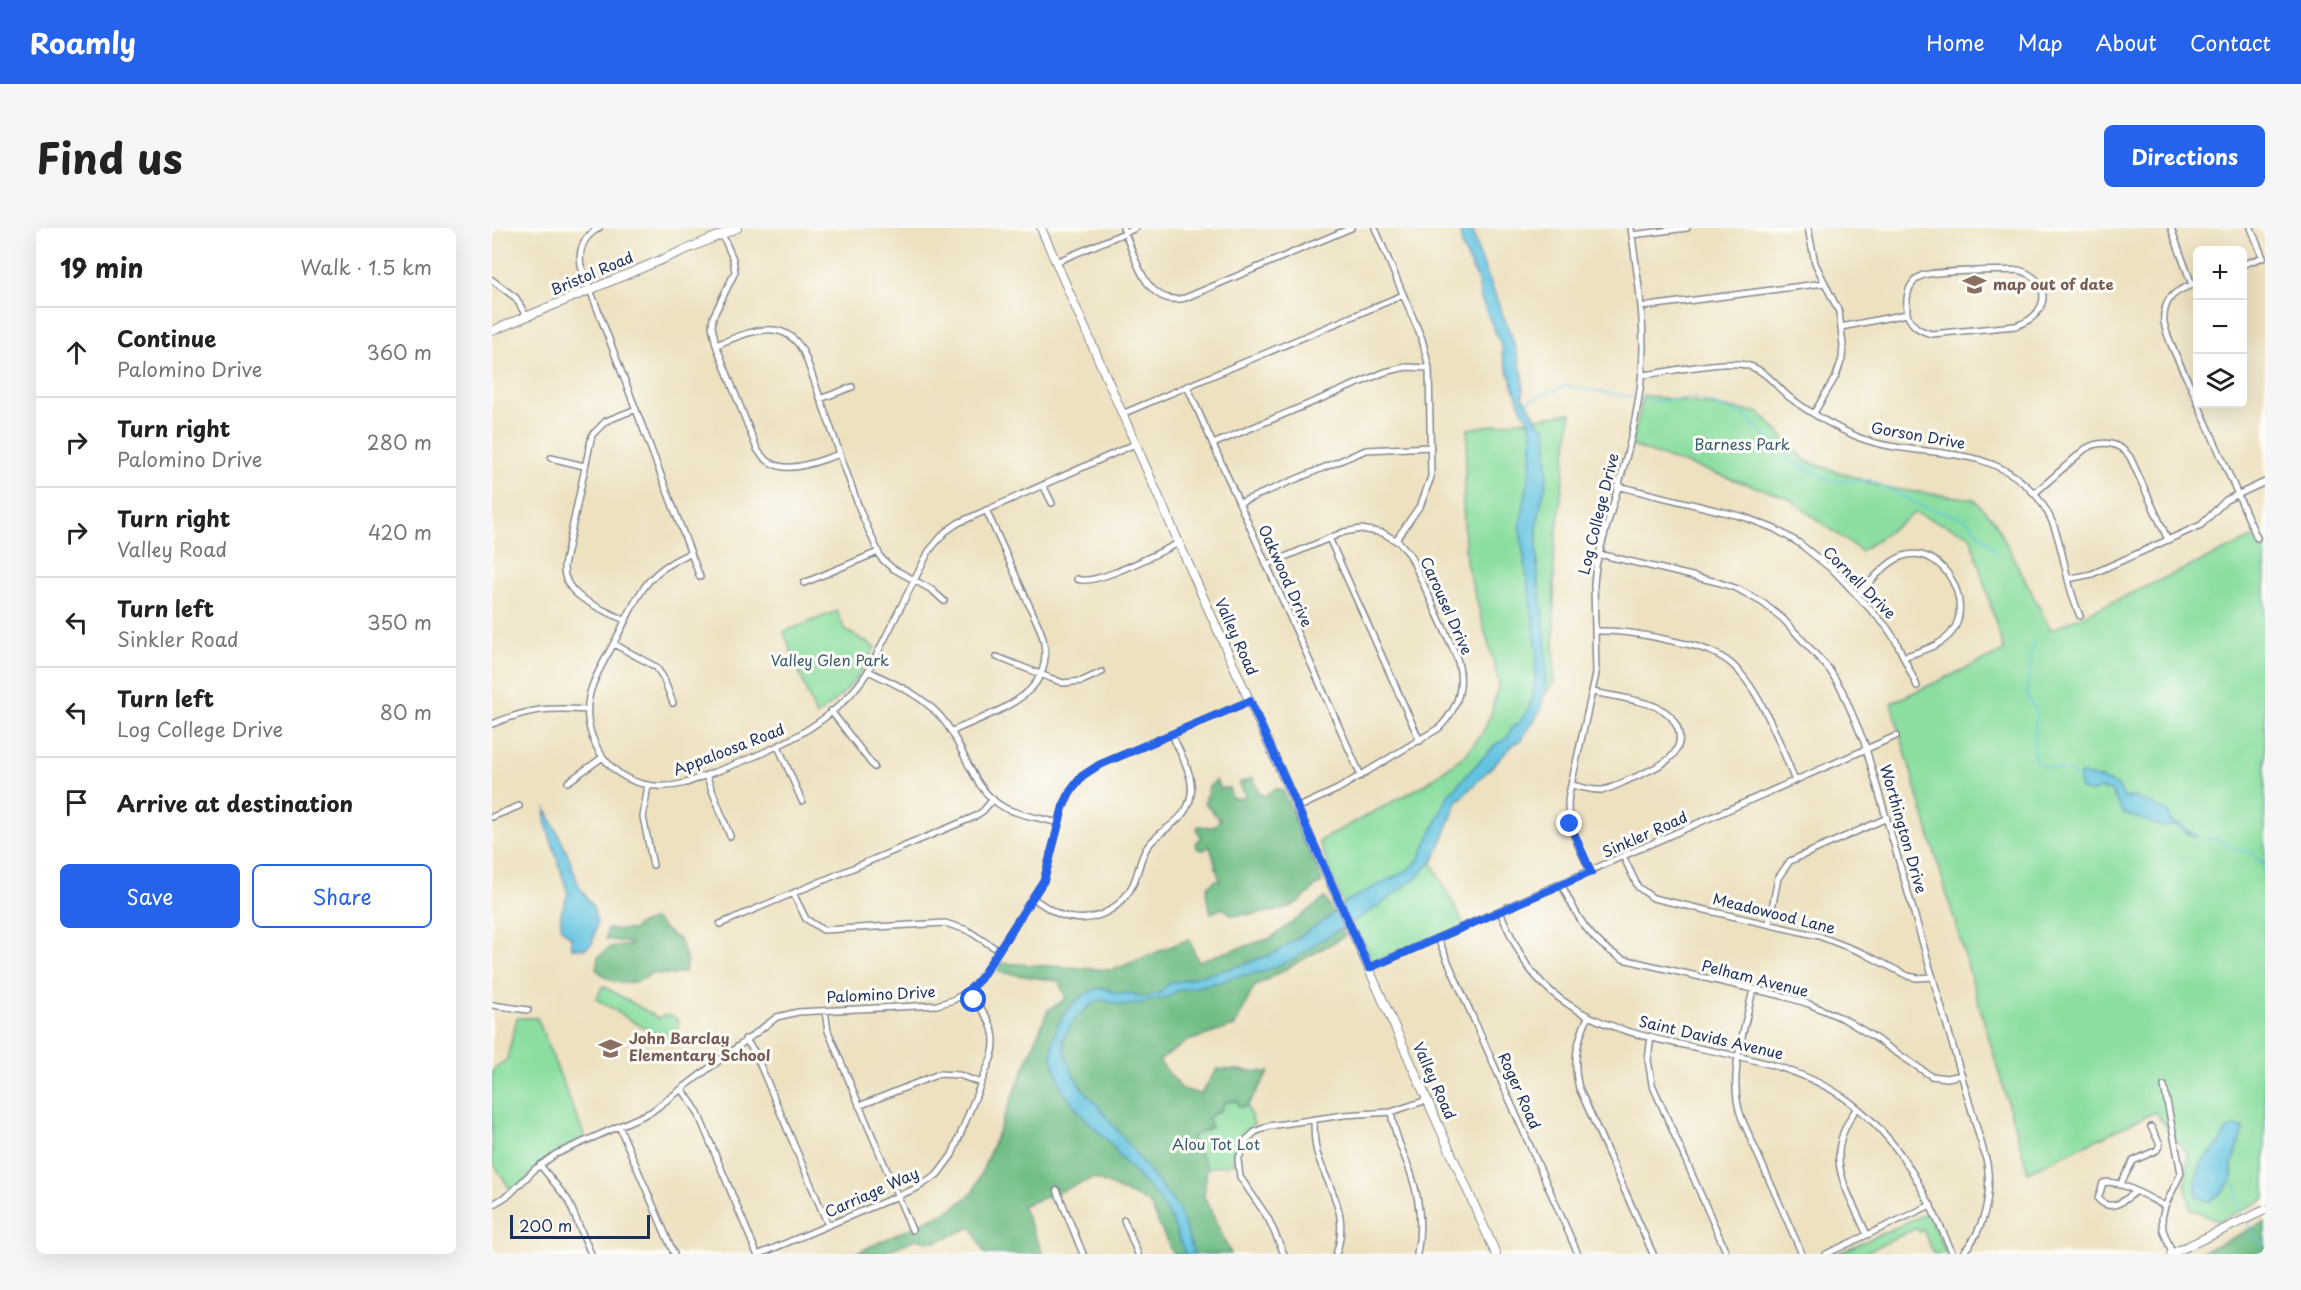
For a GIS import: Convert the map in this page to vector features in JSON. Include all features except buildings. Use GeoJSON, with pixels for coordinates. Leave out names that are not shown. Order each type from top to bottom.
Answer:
{"type":"FeatureCollection","features":[{"type":"Feature","properties":{"kind":"main road"},"geometry":{"type":"LineString","coordinates":[[2172,1254],[2265,1210]]}},
{"type":"Feature","properties":{"kind":"street"},"geometry":{"type":"LineString","coordinates":[[599,228],[586,239],[580,251],[581,266],[700,577]]}},
{"type":"Feature","properties":{"kind":"street","name":"Bristol Road"},"geometry":{"type":"LineString","coordinates":[[492,331],[737,228]]}},
{"type":"Feature","properties":{"kind":"street","name":"Valley Road"},"geometry":{"type":"LineString","coordinates":[[1041,228],[1496,1254]]}},
{"type":"Feature","properties":{"kind":"street"},"geometry":{"type":"LineString","coordinates":[[1056,262],[1124,230],[1136,228]]}},
{"type":"Feature","properties":{"kind":"street"},"geometry":{"type":"LineString","coordinates":[[1124,230],[1150,289],[1163,298],[1174,300],[1185,298],[1351,228]]}},
{"type":"Feature","properties":{"kind":"street"},"geometry":{"type":"LineString","coordinates":[[1266,565],[1344,532],[1361,529],[1376,531],[1396,540],[1426,496],[1432,471],[1429,368],[1425,348],[1375,228]]}},
{"type":"Feature","properties":{"kind":"street","name":"Log College Drive"},"geometry":{"type":"LineString","coordinates":[[1591,872],[1570,824],[1568,809],[1571,784],[1596,675],[1594,584],[1599,554],[1639,399],[1642,375],[1641,307],[1631,228]]}},
{"type":"Feature","properties":{"kind":"street"},"geometry":{"type":"LineString","coordinates":[[1632,235],[1687,228]]}},
{"type":"Feature","properties":{"kind":"street"},"geometry":{"type":"LineString","coordinates":[[1808,228],[1812,254],[1837,306],[1843,345],[1839,367],[1814,413]]}},
{"type":"Feature","properties":{"kind":"street"},"geometry":{"type":"LineString","coordinates":[[2171,228],[2193,279]]}},
{"type":"Feature","properties":{"kind":"street"},"geometry":{"type":"LineString","coordinates":[[2247,263],[2264,257],[2251,228]]}},
{"type":"Feature","properties":{"kind":"street"},"geometry":{"type":"LineString","coordinates":[[722,234],[733,259],[735,272],[713,317],[712,326],[716,345],[762,457],[771,464],[786,469],[840,454]]}},
{"type":"Feature","properties":{"kind":"street"},"geometry":{"type":"LineString","coordinates":[[2019,270],[2030,273],[2041,285],[2043,302],[2038,314],[2028,323],[2015,326],[1932,334],[1922,332],[1911,323],[1907,314],[1906,297],[1910,287],[1921,276],[2019,270]]}},
{"type":"Feature","properties":{"kind":"street"},"geometry":{"type":"LineString","coordinates":[[492,280],[516,298],[526,316]]}},
{"type":"Feature","properties":{"kind":"street"},"geometry":{"type":"LineString","coordinates":[[1641,307],[1825,283]]}},
{"type":"Feature","properties":{"kind":"street"},"geometry":{"type":"LineString","coordinates":[[2193,285],[2170,298],[2165,309],[2164,321],[2193,391]]}},
{"type":"Feature","properties":{"kind":"street"},"geometry":{"type":"LineString","coordinates":[[1122,414],[1403,295]]}},
{"type":"Feature","properties":{"kind":"street"},"geometry":{"type":"LineString","coordinates":[[1840,327],[1907,314]]}},
{"type":"Feature","properties":{"kind":"street"},"geometry":{"type":"LineString","coordinates":[[716,345],[760,329],[774,330],[789,336],[803,351],[878,552],[888,566],[932,590],[944,601]]}},
{"type":"Feature","properties":{"kind":"street","name":"Gorson Drive"},"geometry":{"type":"LineString","coordinates":[[1642,375],[1732,364],[1748,366],[1769,376],[1789,396],[1850,434],[1883,445],[1970,456],[1990,463],[2018,478],[2047,510],[2056,528],[2068,579],[2080,616]]}},
{"type":"Feature","properties":{"kind":"street"},"geometry":{"type":"LineString","coordinates":[[1213,444],[1385,372],[1400,368],[1429,368]]}},
{"type":"Feature","properties":{"kind":"street","name":"Oakwood Drive"},"geometry":{"type":"LineString","coordinates":[[1187,386],[1361,776]]}},
{"type":"Feature","properties":{"kind":"street"},"geometry":{"type":"LineString","coordinates":[[820,399],[852,387]]}},
{"type":"Feature","properties":{"kind":"street"},"geometry":{"type":"LineString","coordinates":[[2200,408],[2257,538]]}},
{"type":"Feature","properties":{"kind":"street"},"geometry":{"type":"LineString","coordinates":[[626,621],[577,595],[568,585],[564,566],[589,441],[596,429],[606,421],[636,409]]}},
{"type":"Feature","properties":{"kind":"street","name":"Appaloosa Road"},"geometry":{"type":"LineString","coordinates":[[691,553],[671,561],[654,574],[641,591],[594,681],[588,710],[590,732],[603,757],[621,775],[648,785],[681,784],[793,739],[854,691],[868,671],[937,539],[954,525],[1135,444]]}},
{"type":"Feature","properties":{"kind":"street"},"geometry":{"type":"LineString","coordinates":[[2034,494],[2085,449],[2095,444],[2112,444],[2123,449],[2130,457],[2168,540]]}},
{"type":"Feature","properties":{"kind":"street"},"geometry":{"type":"LineString","coordinates":[[1239,503],[1366,450],[1431,447]]}},
{"type":"Feature","properties":{"kind":"street"},"geometry":{"type":"LineString","coordinates":[[551,458],[584,466]]}},
{"type":"Feature","properties":{"kind":"street"},"geometry":{"type":"LineString","coordinates":[[2068,579],[2092,574],[2201,525],[2226,500],[2265,482]]}},
{"type":"Feature","properties":{"kind":"street"},"geometry":{"type":"LineString","coordinates":[[1043,485],[1052,503]]}},
{"type":"Feature","properties":{"kind":"street","name":"Cornell Drive"},"geometry":{"type":"LineString","coordinates":[[1617,486],[1728,512],[1765,524],[1812,552],[1857,595],[1890,632],[1917,686]]}},
{"type":"Feature","properties":{"kind":"street"},"geometry":{"type":"LineString","coordinates":[[953,731],[1015,703],[1028,693],[1040,675],[1044,659],[1042,636],[986,510]]}},
{"type":"Feature","properties":{"kind":"street"},"geometry":{"type":"LineString","coordinates":[[1329,538],[1420,741]]}},
{"type":"Feature","properties":{"kind":"street","name":"Carousel Drive"},"geometry":{"type":"LineString","coordinates":[[1297,808],[1361,776],[1420,741],[1440,728],[1454,708],[1461,685],[1460,669],[1418,570],[1410,555],[1396,540]]}},
{"type":"Feature","properties":{"kind":"street"},"geometry":{"type":"LineString","coordinates":[[1077,579],[1086,582],[1111,574],[1179,543]]}},
{"type":"Feature","properties":{"kind":"street"},"geometry":{"type":"LineString","coordinates":[[804,583],[878,552]]}},
{"type":"Feature","properties":{"kind":"street","name":"Worthington Drive"},"geometry":{"type":"LineString","coordinates":[[1599,554],[1727,585],[1763,603],[1790,626],[1833,674],[1867,749],[1985,1157],[1989,1183],[1986,1207],[1972,1242],[1962,1254]]}},
{"type":"Feature","properties":{"kind":"street"},"geometry":{"type":"LineString","coordinates":[[1857,595],[1892,563],[1908,555],[1930,557],[1944,568],[1958,598],[1960,611],[1958,621],[1946,638],[1904,657]]}},
{"type":"Feature","properties":{"kind":"street"},"geometry":{"type":"LineString","coordinates":[[1596,631],[1632,631],[1696,646],[1726,660],[1744,676],[1754,689],[1795,782]]}},
{"type":"Feature","properties":{"kind":"street"},"geometry":{"type":"LineString","coordinates":[[614,644],[656,668],[663,677],[673,703]]}},
{"type":"Feature","properties":{"kind":"street"},"geometry":{"type":"LineString","coordinates":[[997,657],[1040,675],[1070,683],[1082,681],[1102,672]]}},
{"type":"Feature","properties":{"kind":"street"},"geometry":{"type":"LineString","coordinates":[[868,671],[919,698],[938,714],[953,731],[977,780],[993,799],[1015,812],[1059,823]]}},
{"type":"Feature","properties":{"kind":"street"},"geometry":{"type":"LineString","coordinates":[[1571,784],[1593,790],[1608,789],[1662,765],[1672,756],[1678,746],[1677,728],[1673,719],[1663,710],[1593,692]]}},
{"type":"Feature","properties":{"kind":"street","name":"Palomino Drive"},"geometry":{"type":"LineString","coordinates":[[492,1205],[510,1194],[540,1165],[563,1150],[651,1112],[770,1020],[781,1016],[825,1011],[937,1005],[967,992],[980,979],[1048,871],[1059,823],[1070,792],[1090,770],[1250,701]]}},
{"type":"Feature","properties":{"kind":"street"},"geometry":{"type":"LineString","coordinates":[[492,724],[541,708],[588,710]]}},
{"type":"Feature","properties":{"kind":"street"},"geometry":{"type":"LineString","coordinates":[[831,711],[873,767]]}},
{"type":"Feature","properties":{"kind":"street"},"geometry":{"type":"LineString","coordinates":[[1033,898],[1060,914],[1080,919],[1094,918],[1107,912],[1125,897],[1134,882],[1147,847],[1181,818],[1190,800],[1190,776],[1172,734]]}},
{"type":"Feature","properties":{"kind":"street","name":"Sinkler Road"},"geometry":{"type":"LineString","coordinates":[[1369,968],[1624,858],[1896,736]]}},
{"type":"Feature","properties":{"kind":"street"},"geometry":{"type":"LineString","coordinates":[[778,746],[802,801]]}},
{"type":"Feature","properties":{"kind":"street"},"geometry":{"type":"LineString","coordinates":[[568,782],[603,757]]}},
{"type":"Feature","properties":{"kind":"street"},"geometry":{"type":"LineString","coordinates":[[706,775],[730,836]]}},
{"type":"Feature","properties":{"kind":"street"},"geometry":{"type":"LineString","coordinates":[[648,785],[643,817],[653,865]]}},
{"type":"Feature","properties":{"kind":"street"},"geometry":{"type":"LineString","coordinates":[[720,924],[974,817],[993,799]]}},
{"type":"Feature","properties":{"kind":"street"},"geometry":{"type":"LineString","coordinates":[[492,817],[519,806]]}},
{"type":"Feature","properties":{"kind":"street"},"geometry":{"type":"LineString","coordinates":[[1769,923],[1778,878],[1790,861],[1887,818]]}},
{"type":"Feature","properties":{"kind":"street","name":"Meadowood Lane"},"geometry":{"type":"LineString","coordinates":[[1624,858],[1638,887],[1653,897],[1810,933],[1842,944],[1908,976],[1933,977]]}},
{"type":"Feature","properties":{"kind":"street","name":"Pelham Avenue"},"geometry":{"type":"LineString","coordinates":[[1562,885],[1583,927],[1596,941],[1614,954],[1634,963],[1795,1000],[1844,1019],[1930,1076],[1947,1078],[1962,1075]]}},
{"type":"Feature","properties":{"kind":"street"},"geometry":{"type":"LineString","coordinates":[[793,893],[806,919],[823,930],[945,923],[967,930],[998,950]]}},
{"type":"Feature","properties":{"kind":"street","name":"Saint Davids Avenue"},"geometry":{"type":"LineString","coordinates":[[1500,912],[1516,948],[1535,975],[1555,995],[1588,1017],[1615,1028],[1739,1056],[1798,1073],[1826,1087],[1857,1108],[1896,1147],[1919,1181],[1953,1254]]}},
{"type":"Feature","properties":{"kind":"street","name":"Roger Road"},"geometry":{"type":"LineString","coordinates":[[1438,939],[1578,1254]]}},
{"type":"Feature","properties":{"kind":"street"},"geometry":{"type":"LineString","coordinates":[[1754,989],[1739,1056],[1735,1089],[1739,1113],[1802,1254]]}},
{"type":"Feature","properties":{"kind":"street","name":"Carriage Way"},"geometry":{"type":"LineString","coordinates":[[759,1254],[930,1181],[947,1164],[993,1050],[994,1038],[989,1020],[967,992]]}},
{"type":"Feature","properties":{"kind":"street"},"geometry":{"type":"LineString","coordinates":[[492,1005],[528,1010]]}},
{"type":"Feature","properties":{"kind":"street"},"geometry":{"type":"LineString","coordinates":[[825,1011],[828,1031],[912,1230]]}},
{"type":"Feature","properties":{"kind":"street"},"geometry":{"type":"LineString","coordinates":[[1588,1017],[1576,1053],[1579,1088],[1653,1254]]}},
{"type":"Feature","properties":{"kind":"street"},"geometry":{"type":"LineString","coordinates":[[1652,1036],[1648,1060],[1652,1084],[1727,1254]]}},
{"type":"Feature","properties":{"kind":"street"},"geometry":{"type":"LineString","coordinates":[[745,1040],[757,1059],[828,1225]]}},
{"type":"Feature","properties":{"kind":"street"},"geometry":{"type":"LineString","coordinates":[[860,1106],[939,1074],[959,1075],[981,1083]]}},
{"type":"Feature","properties":{"kind":"street"},"geometry":{"type":"LineString","coordinates":[[2163,1086],[2181,1173],[2165,1206],[2162,1226],[2172,1254]]}},
{"type":"Feature","properties":{"kind":"street"},"geometry":{"type":"LineString","coordinates":[[682,1089],[697,1112],[759,1254]]}},
{"type":"Feature","properties":{"kind":"street"},"geometry":{"type":"LineString","coordinates":[[1284,1254],[1268,1218],[1242,1183],[1238,1166],[1240,1154],[1247,1139],[1260,1129],[1314,1119],[1391,1112],[1427,1100]]}},
{"type":"Feature","properties":{"kind":"street"},"geometry":{"type":"LineString","coordinates":[[1857,1108],[1843,1130],[1838,1158],[1843,1180],[1867,1235]]}},
{"type":"Feature","properties":{"kind":"street"},"geometry":{"type":"LineString","coordinates":[[1391,1112],[1396,1137],[1411,1173],[1416,1193],[1420,1231],[1417,1254]]}},
{"type":"Feature","properties":{"kind":"street"},"geometry":{"type":"LineString","coordinates":[[1314,1119],[1317,1153],[1336,1196],[1340,1212],[1341,1232],[1336,1254]]}},
{"type":"Feature","properties":{"kind":"street"},"geometry":{"type":"LineString","coordinates":[[620,1126],[674,1254]]}},
{"type":"Feature","properties":{"kind":"street"},"geometry":{"type":"LineString","coordinates":[[2120,1185],[2133,1161],[2157,1150],[2160,1144],[2151,1127]]}},
{"type":"Feature","properties":{"kind":"street"},"geometry":{"type":"LineString","coordinates":[[540,1165],[568,1200],[590,1253],[583,1254]]}},
{"type":"Feature","properties":{"kind":"street"},"geometry":{"type":"LineString","coordinates":[[2135,1192],[2123,1202],[2110,1207],[2098,1200],[2103,1183],[2114,1182],[2165,1206]]}},
{"type":"Feature","properties":{"kind":"street"},"geometry":{"type":"LineString","coordinates":[[1057,1190],[1083,1254]]}},
{"type":"Feature","properties":{"kind":"street"},"geometry":{"type":"LineString","coordinates":[[1826,1254],[1931,1205]]}},
{"type":"Feature","properties":{"kind":"street"},"geometry":{"type":"LineString","coordinates":[[1124,1220],[1138,1254]]}},
{"type":"Feature","properties":{"kind":"green space","name":"Barness Park"},"geometry":{"type":"Polygon","coordinates":[[[1643,395],[1760,413],[1806,461],[1886,488],[1973,499],[1994,520],[2051,630],[2252,538],[2265,541],[2265,1199],[2219,1221],[2191,1209],[2185,1183],[2188,1155],[2155,1112],[2028,1172],[1891,703],[2004,651],[1970,535],[1915,513],[1861,551],[1786,497],[1632,446],[1643,395]]]}},
{"type":"Feature","properties":{"kind":"green space"},"geometry":{"type":"Polygon","coordinates":[[[1571,413],[1554,555],[1554,681],[1519,733],[1452,804],[1430,859],[1465,927],[1372,961],[1342,900],[1319,841],[1426,784],[1466,754],[1482,734],[1491,714],[1499,682],[1466,562],[1463,502],[1468,429],[1571,413]]]}},
{"type":"Feature","properties":{"kind":"green space","name":"Valley Glen Park"},"geometry":{"type":"Polygon","coordinates":[[[837,611],[845,630],[875,647],[850,686],[816,716],[784,632],[837,611]]]}},
{"type":"Feature","properties":{"kind":"green space"},"geometry":{"type":"Polygon","coordinates":[[[1253,778],[1260,795],[1266,795],[1274,789],[1282,789],[1319,870],[1322,883],[1298,903],[1280,910],[1260,914],[1232,915],[1223,908],[1211,913],[1206,893],[1208,886],[1216,880],[1220,881],[1210,846],[1204,850],[1198,849],[1196,844],[1201,836],[1197,830],[1198,826],[1214,827],[1220,820],[1205,803],[1208,788],[1216,780],[1220,788],[1229,788],[1232,798],[1243,798],[1245,795],[1239,783],[1253,778]]]}},
{"type":"Feature","properties":{"kind":"green space"},"geometry":{"type":"Polygon","coordinates":[[[1325,898],[1345,936],[1254,987],[1235,1026],[1188,1041],[1159,1061],[1182,1089],[1201,1094],[1217,1069],[1269,1072],[1247,1106],[1239,1107],[1237,1101],[1225,1102],[1221,1110],[1208,1117],[1211,1127],[1191,1137],[1207,1168],[1204,1196],[1231,1254],[1173,1254],[1149,1203],[1094,1178],[1022,1206],[1043,1254],[985,1254],[972,1227],[936,1242],[916,1239],[880,1254],[854,1254],[948,1211],[973,1193],[1048,1010],[1066,999],[1059,981],[998,972],[1000,963],[1113,970],[1189,939],[1198,961],[1271,938],[1325,898]]]}},
{"type":"Feature","properties":{"kind":"green space"},"geometry":{"type":"Polygon","coordinates":[[[654,919],[679,939],[687,961],[685,972],[673,975],[652,973],[644,979],[629,983],[616,982],[605,977],[596,969],[598,957],[612,946],[631,946],[629,943],[606,939],[607,929],[633,930],[638,925],[654,919]]]}},
{"type":"Feature","properties":{"kind":"green space"},"geometry":{"type":"Polygon","coordinates":[[[603,986],[660,1019],[662,1016],[669,1015],[678,1020],[679,1025],[669,1043],[596,999],[603,986]]]}},
{"type":"Feature","properties":{"kind":"green space"},"geometry":{"type":"Polygon","coordinates":[[[517,1018],[537,1018],[586,1140],[549,1158],[512,1192],[492,1161],[492,1071],[507,1059],[517,1018]]]}},
{"type":"Feature","properties":{"kind":"green space","name":"Alou Tot Lot"},"geometry":{"type":"Polygon","coordinates":[[[1237,1101],[1239,1107],[1247,1106],[1254,1124],[1235,1147],[1232,1160],[1238,1163],[1207,1168],[1191,1137],[1211,1127],[1208,1117],[1221,1110],[1225,1102],[1237,1101]]]}},
{"type":"Feature","properties":{"kind":"green space"},"geometry":{"type":"Polygon","coordinates":[[[1927,1213],[1947,1254],[1934,1254],[1923,1230],[1919,1232],[1917,1228],[1862,1254],[1837,1254],[1927,1213]]]}},
{"type":"Feature","properties":{"kind":"green space"},"geometry":{"type":"Polygon","coordinates":[[[2265,1222],[2265,1254],[2198,1254],[2265,1222]]]}},
{"type":"Feature","properties":{"kind":"water"},"geometry":{"type":"Polygon","coordinates":[[[1460,228],[1472,228],[1478,251],[1514,343],[1523,375],[1523,397],[1537,422],[1546,428],[1547,476],[1537,533],[1538,578],[1546,648],[1543,700],[1536,718],[1520,741],[1515,743],[1457,802],[1435,858],[1417,877],[1376,908],[1294,959],[1262,972],[1177,991],[1168,997],[1137,1004],[1125,1006],[1102,1000],[1095,1002],[1077,1016],[1063,1038],[1065,1053],[1073,1074],[1179,1209],[1194,1254],[1185,1254],[1171,1218],[1158,1198],[1063,1091],[1052,1058],[1053,1041],[1059,1022],[1070,1007],[1086,993],[1100,988],[1119,994],[1131,993],[1144,998],[1160,993],[1168,984],[1236,967],[1275,953],[1330,917],[1347,901],[1410,869],[1419,859],[1449,794],[1495,745],[1507,738],[1513,726],[1518,724],[1529,709],[1533,696],[1537,650],[1520,529],[1531,462],[1530,422],[1521,408],[1502,353],[1503,350],[1481,298],[1477,278],[1462,247],[1460,228]]]}},
{"type":"Feature","properties":{"kind":"water"},"geometry":{"type":"Polygon","coordinates":[[[2081,774],[2118,786],[2124,798],[2134,797],[2168,812],[2172,823],[2182,825],[2197,836],[2194,837],[2176,826],[2163,827],[2123,813],[2111,791],[2100,789],[2091,793],[2080,789],[2081,774]]]}},
{"type":"Feature","properties":{"kind":"water"},"geometry":{"type":"Polygon","coordinates":[[[546,809],[568,855],[579,886],[593,907],[597,923],[592,944],[584,949],[572,948],[571,937],[562,929],[561,914],[568,893],[545,821],[546,809]]]}},
{"type":"Feature","properties":{"kind":"water"},"geometry":{"type":"Polygon","coordinates":[[[2236,1126],[2244,1129],[2232,1164],[2232,1180],[2210,1202],[2197,1197],[2196,1180],[2201,1163],[2219,1144],[2227,1129],[2236,1126]]]}},
{"type":"Feature","properties":{"kind":"waterway"},"geometry":{"type":"LineString","coordinates":[[1525,402],[1565,386],[1636,398]]}},
{"type":"Feature","properties":{"kind":"waterway"},"geometry":{"type":"LineString","coordinates":[[1641,399],[1652,401],[1696,398],[1746,416],[1792,461],[1833,482],[1870,480],[1921,506],[1966,519],[1998,553]]}},
{"type":"Feature","properties":{"kind":"waterway"},"geometry":{"type":"LineString","coordinates":[[2033,641],[2027,696],[2037,714],[2033,753],[2036,761],[2043,766],[2069,772],[2079,778]]}},
{"type":"Feature","properties":{"kind":"waterway"},"geometry":{"type":"LineString","coordinates":[[2204,839],[2216,839],[2238,850],[2252,852],[2263,862],[2265,872]]}},
{"type":"Feature","properties":{"kind":"waterway"},"geometry":{"type":"LineString","coordinates":[[2235,1184],[2243,1216]]}},
{"type":"Feature","properties":{"kind":"waterway"},"geometry":{"type":"LineString","coordinates":[[2247,1223],[2254,1237],[2265,1244]]}},
{"type":"Feature","properties":{"kind":"place","name":"map out of date"},"geometry":{"type":"Point","coordinates":[1975,285]}},
{"type":"Feature","properties":{"kind":"place","name":"John Barclay Elementary School"},"geometry":{"type":"Point","coordinates":[611,1048]}},
{"type":"Feature","properties":{"kind":"route"},"geometry":{"type":"LineString","coordinates":[[974,1000],[967,992],[980,979],[1044,880],[1067,796],[1082,776],[1099,765],[1250,701],[1369,968],[1591,872],[1570,824]]}}]}
